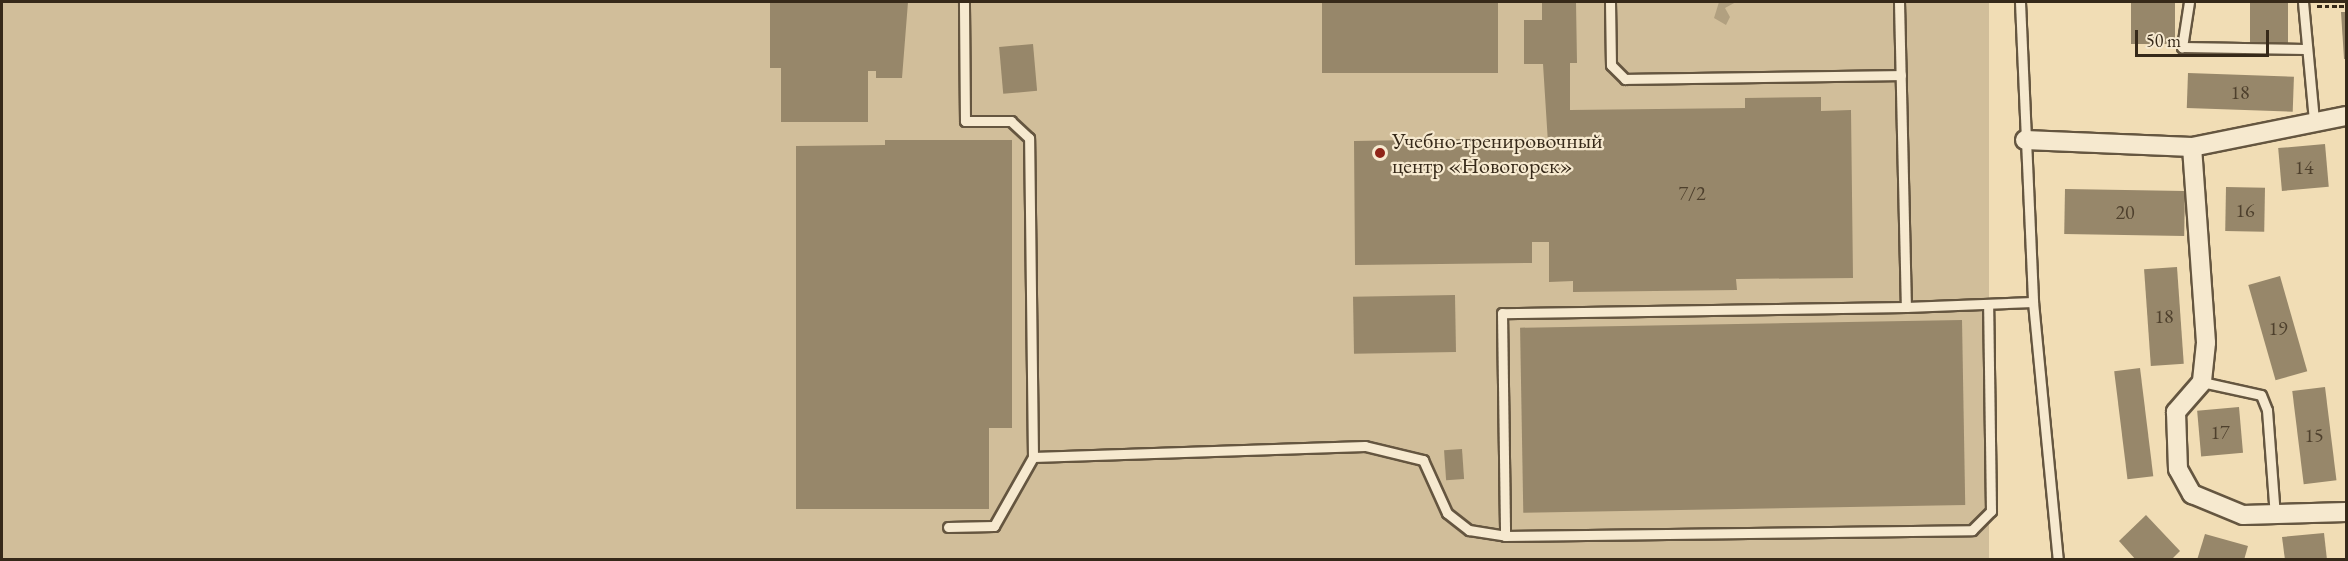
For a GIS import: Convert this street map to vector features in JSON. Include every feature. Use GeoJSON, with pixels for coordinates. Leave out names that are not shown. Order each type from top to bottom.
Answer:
{"type":"FeatureCollection","features":[{"type":"Feature","properties":{"kind":"street"},"geometry":{"type":"LineString","coordinates":[[2025,140],[2192,147],[2314,120],[2346,116]]}},
{"type":"Feature","properties":{"kind":"street"},"geometry":{"type":"LineString","coordinates":[[2192,147],[2206,343],[2202,382],[2188,392],[2173,429],[2178,469],[2192,494],[2212,507],[2275,516],[2346,512]]}},
{"type":"Feature","properties":{"kind":"lane"},"geometry":{"type":"LineString","coordinates":[[948,527],[994,526],[1033,457],[1029,138],[1011,121],[965,121],[964,2]]}},
{"type":"Feature","properties":{"kind":"lane"},"geometry":{"type":"LineString","coordinates":[[1610,2],[1611,65],[1625,78],[1901,75]]}},
{"type":"Feature","properties":{"kind":"lane"},"geometry":{"type":"LineString","coordinates":[[1899,2],[1906,307]]}},
{"type":"Feature","properties":{"kind":"lane"},"geometry":{"type":"LineString","coordinates":[[2020,2],[2033,302],[2058,560]]}},
{"type":"Feature","properties":{"kind":"lane"},"geometry":{"type":"LineString","coordinates":[[2188,2],[2182,47],[2305,49]]}},
{"type":"Feature","properties":{"kind":"lane"},"geometry":{"type":"LineString","coordinates":[[2303,4],[2305,49],[2314,120]]}},
{"type":"Feature","properties":{"kind":"lane"},"geometry":{"type":"LineString","coordinates":[[1505,536],[1502,313],[1906,307],[2033,302]]}},
{"type":"Feature","properties":{"kind":"lane"},"geometry":{"type":"LineString","coordinates":[[1033,457],[1365,446],[1423,460],[1447,513],[1469,530],[1505,536],[1972,530],[1991,511],[1988,305]]}},
{"type":"Feature","properties":{"kind":"lane"},"geometry":{"type":"LineString","coordinates":[[2202,382],[2261,395],[2267,410],[2275,516]]}},
{"type":"Feature","properties":{"kind":"path"},"geometry":{"type":"LineString","coordinates":[[2303,4],[2346,6]]}},
{"type":"Feature","properties":{"kind":"shaded area","name":"Учебно-тренировочный центр «Новогорск»"},"geometry":{"type":"Polygon","coordinates":[[[2,2],[1989,2],[1989,559],[2,559],[2,2]]]}},
{"type":"Feature","properties":{"kind":"shaded area"},"geometry":{"type":"Polygon","coordinates":[[[1719,2],[1736,2],[1725,8],[1730,17],[1726,25],[1714,18],[1719,2]]]}},
{"type":"Feature","properties":{"kind":"building"},"geometry":{"type":"Polygon","coordinates":[[[770,2],[908,2],[902,78],[876,78],[876,71],[868,71],[868,122],[781,122],[781,68],[770,68],[770,2]]]}},
{"type":"Feature","properties":{"kind":"building"},"geometry":{"type":"Polygon","coordinates":[[[1322,2],[1498,2],[1498,73],[1322,73],[1322,2]]]}},
{"type":"Feature","properties":{"kind":"building"},"geometry":{"type":"Polygon","coordinates":[[[1542,2],[1576,2],[1577,63],[1570,63],[1570,110],[1745,108],[1745,98],[1821,97],[1821,111],[1851,110],[1853,278],[1736,279],[1737,290],[1573,292],[1573,281],[1549,282],[1549,242],[1532,242],[1532,263],[1355,265],[1354,141],[1531,138],[1531,144],[1548,143],[1543,64],[1524,64],[1524,20],[1542,20],[1542,2]]]}},
{"type":"Feature","properties":{"kind":"building"},"geometry":{"type":"Polygon","coordinates":[[[2131,2],[2175,2],[2175,44],[2131,44],[2131,2]]]}},
{"type":"Feature","properties":{"kind":"building"},"geometry":{"type":"Polygon","coordinates":[[[2250,2],[2288,2],[2288,43],[2250,43],[2250,2]]]}},
{"type":"Feature","properties":{"kind":"building"},"geometry":{"type":"Polygon","coordinates":[[[2341,12],[2346,12],[2346,59],[2344,59],[2341,12]]]}},
{"type":"Feature","properties":{"kind":"building"},"geometry":{"type":"Polygon","coordinates":[[[1033,44],[1037,91],[1003,94],[999,47],[1033,44]]]}},
{"type":"Feature","properties":{"kind":"building"},"geometry":{"type":"Polygon","coordinates":[[[2188,73],[2294,77],[2293,112],[2187,108],[2188,73]]]}},
{"type":"Feature","properties":{"kind":"building"},"geometry":{"type":"Polygon","coordinates":[[[885,140],[1012,140],[1012,428],[989,428],[989,509],[796,509],[796,146],[885,145],[885,140]]]}},
{"type":"Feature","properties":{"kind":"building"},"geometry":{"type":"Polygon","coordinates":[[[2325,144],[2329,187],[2282,191],[2278,148],[2325,144]]]}},
{"type":"Feature","properties":{"kind":"building"},"geometry":{"type":"Polygon","coordinates":[[[2226,187],[2265,188],[2264,232],[2225,231],[2226,187]]]}},
{"type":"Feature","properties":{"kind":"building"},"geometry":{"type":"Polygon","coordinates":[[[2065,189],[2185,191],[2184,236],[2064,234],[2065,189]]]}},
{"type":"Feature","properties":{"kind":"building"},"geometry":{"type":"Polygon","coordinates":[[[2177,267],[2184,364],[2151,366],[2144,269],[2177,267]]]}},
{"type":"Feature","properties":{"kind":"building"},"geometry":{"type":"Polygon","coordinates":[[[2280,276],[2307,371],[2276,380],[2248,285],[2280,276]]]}},
{"type":"Feature","properties":{"kind":"building"},"geometry":{"type":"Polygon","coordinates":[[[1455,295],[1456,352],[1354,354],[1353,297],[1455,295]]]}},
{"type":"Feature","properties":{"kind":"building"},"geometry":{"type":"Polygon","coordinates":[[[1962,320],[1965,505],[1523,513],[1520,328],[1962,320]]]}},
{"type":"Feature","properties":{"kind":"building"},"geometry":{"type":"Polygon","coordinates":[[[2140,368],[2153,476],[2127,479],[2114,371],[2140,368]]]}},
{"type":"Feature","properties":{"kind":"building"},"geometry":{"type":"Polygon","coordinates":[[[2325,387],[2336,480],[2304,484],[2292,391],[2325,387]]]}},
{"type":"Feature","properties":{"kind":"building"},"geometry":{"type":"Polygon","coordinates":[[[2239,407],[2243,453],[2201,456],[2197,411],[2239,407]]]}},
{"type":"Feature","properties":{"kind":"building"},"geometry":{"type":"Polygon","coordinates":[[[1462,449],[1464,479],[1446,480],[1444,450],[1462,449]]]}},
{"type":"Feature","properties":{"kind":"building"},"geometry":{"type":"Polygon","coordinates":[[[2146,515],[2180,551],[2171,560],[2136,560],[2119,541],[2146,515]]]}},
{"type":"Feature","properties":{"kind":"building"},"geometry":{"type":"Polygon","coordinates":[[[2324,533],[2327,560],[2285,560],[2282,537],[2324,533]]]}},
{"type":"Feature","properties":{"kind":"building"},"geometry":{"type":"Polygon","coordinates":[[[2205,534],[2248,546],[2244,560],[2197,560],[2205,534]]]}},
{"type":"Feature","properties":{"kind":"place","name":"Учебно-тренировочный центр «Новогорск»"},"geometry":{"type":"Point","coordinates":[1380,153]}}]}
